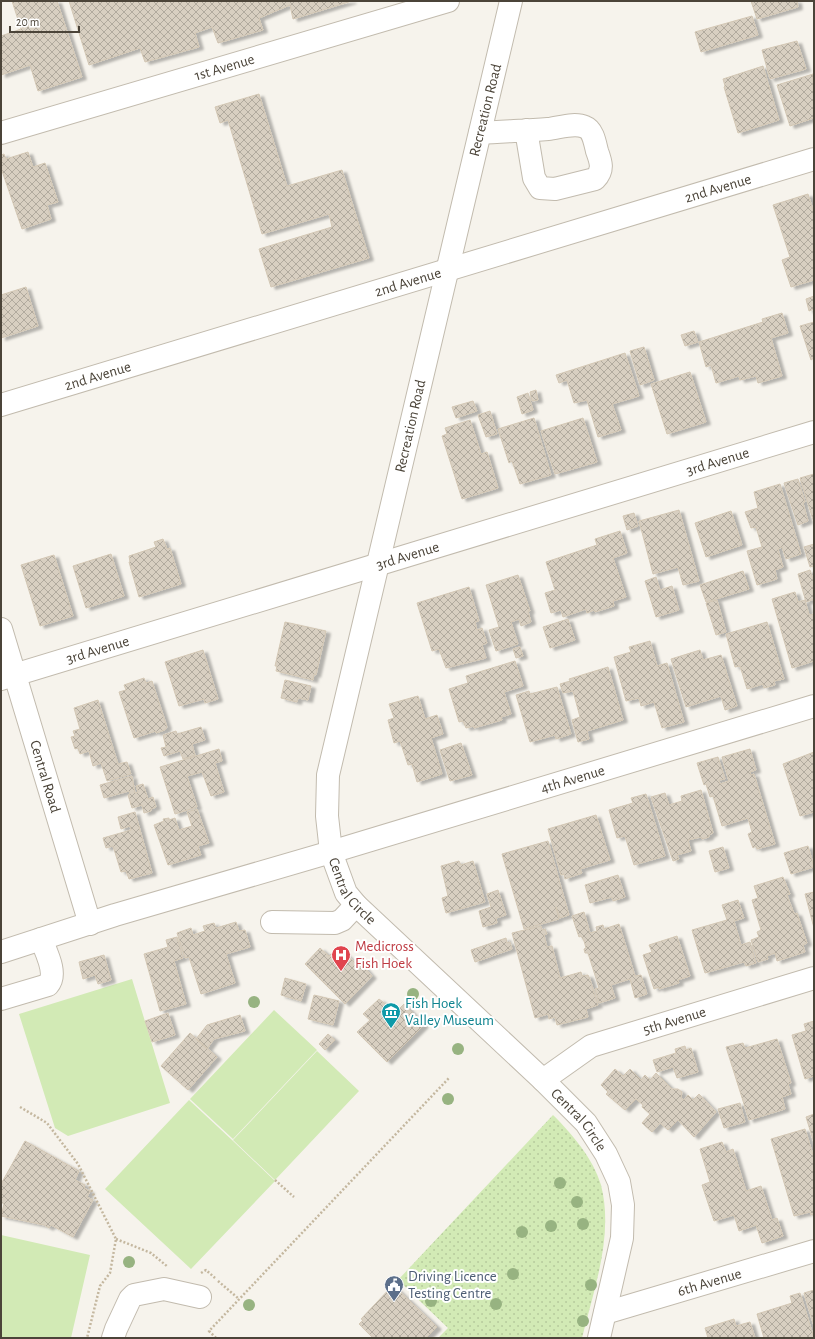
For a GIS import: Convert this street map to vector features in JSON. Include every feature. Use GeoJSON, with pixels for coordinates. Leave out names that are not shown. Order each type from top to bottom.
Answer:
{"type":"FeatureCollection","features":[{"type":"Feature","properties":{"kind":"street","name":"1st Avenue"},"geometry":{"type":"LineString","coordinates":[[1,133],[448,1]]}},
{"type":"Feature","properties":{"kind":"street","name":"Recreation Road"},"geometry":{"type":"LineString","coordinates":[[331,852],[327,816],[328,775],[511,1]]}},
{"type":"Feature","properties":{"kind":"street"},"geometry":{"type":"LineString","coordinates":[[480,133],[526,130]]}},
{"type":"Feature","properties":{"kind":"street","name":"2nd Avenue"},"geometry":{"type":"LineString","coordinates":[[1,405],[814,159]]}},
{"type":"Feature","properties":{"kind":"street","name":"3rd Avenue"},"geometry":{"type":"LineString","coordinates":[[8,677],[814,432]]}},
{"type":"Feature","properties":{"kind":"street","name":"Central Road"},"geometry":{"type":"LineString","coordinates":[[1,629],[8,677],[90,924]]}},
{"type":"Feature","properties":{"kind":"street","name":"4th Avenue"},"geometry":{"type":"LineString","coordinates":[[331,852],[814,706]]}},
{"type":"Feature","properties":{"kind":"street","name":"Central Circle"},"geometry":{"type":"LineString","coordinates":[[1,952],[331,852],[346,893],[356,905],[543,1080],[586,1123],[606,1154],[618,1182],[623,1205],[622,1238],[599,1338]]}},
{"type":"Feature","properties":{"kind":"street"},"geometry":{"type":"LineString","coordinates":[[272,922],[335,923],[342,920],[356,905]]}},
{"type":"Feature","properties":{"kind":"street"},"geometry":{"type":"LineString","coordinates":[[1,999],[48,985],[51,982],[53,973],[41,940]]}},
{"type":"Feature","properties":{"kind":"street","name":"5th Avenue"},"geometry":{"type":"LineString","coordinates":[[543,1080],[591,1046],[814,978]]}},
{"type":"Feature","properties":{"kind":"street","name":"6th Avenue"},"geometry":{"type":"LineString","coordinates":[[605,1313],[814,1251]]}},
{"type":"Feature","properties":{"kind":"street"},"geometry":{"type":"LineString","coordinates":[[113,1338],[130,1299],[134,1295],[164,1289],[200,1297]]}},
{"type":"Feature","properties":{"kind":"path"},"geometry":{"type":"LineString","coordinates":[[216,1338],[209,1331],[449,1078]]}},
{"type":"Feature","properties":{"kind":"path"},"geometry":{"type":"LineString","coordinates":[[20,1107],[47,1123],[78,1164],[116,1239],[110,1273],[100,1286],[87,1338]]}},
{"type":"Feature","properties":{"kind":"path"},"geometry":{"type":"LineString","coordinates":[[275,1180],[294,1198]]}},
{"type":"Feature","properties":{"kind":"green space"},"geometry":{"type":"Polygon","coordinates":[[[132,979],[170,1103],[68,1136],[55,1128],[19,1014],[132,979]]]}},
{"type":"Feature","properties":{"kind":"green space"},"geometry":{"type":"Polygon","coordinates":[[[274,1010],[317,1050],[233,1139],[190,1099],[274,1010]]]}},
{"type":"Feature","properties":{"kind":"green space"},"geometry":{"type":"Polygon","coordinates":[[[317,1051],[359,1091],[275,1180],[233,1140],[317,1051]]]}},
{"type":"Feature","properties":{"kind":"green space"},"geometry":{"type":"Polygon","coordinates":[[[189,1100],[232,1140],[148,1229],[105,1189],[189,1100]]]}},
{"type":"Feature","properties":{"kind":"green space"},"geometry":{"type":"Polygon","coordinates":[[[553,1115],[574,1138],[593,1165],[601,1185],[604,1204],[605,1223],[601,1262],[582,1338],[438,1338],[448,1328],[398,1280],[553,1115]]]}},
{"type":"Feature","properties":{"kind":"green space"},"geometry":{"type":"Polygon","coordinates":[[[232,1140],[275,1181],[191,1269],[148,1229],[232,1140]]]}},
{"type":"Feature","properties":{"kind":"green space"},"geometry":{"type":"Polygon","coordinates":[[[1,1235],[90,1255],[71,1338],[1,1338],[1,1235]]]}},
{"type":"Feature","properties":{"kind":"building"},"geometry":{"type":"Polygon","coordinates":[[[12,1],[57,1],[82,77],[38,91],[30,65],[1,75],[1,36],[21,29],[12,1]]]}},
{"type":"Feature","properties":{"kind":"building"},"geometry":{"type":"Polygon","coordinates":[[[69,1],[352,1],[293,19],[290,5],[259,18],[263,30],[218,43],[212,27],[195,33],[199,47],[145,62],[140,48],[89,65],[69,1]]]}},
{"type":"Feature","properties":{"kind":"building"},"geometry":{"type":"Polygon","coordinates":[[[751,1],[797,1],[798,7],[757,19],[751,1]]]}},
{"type":"Feature","properties":{"kind":"building"},"geometry":{"type":"Polygon","coordinates":[[[752,16],[758,35],[701,52],[695,32],[752,16]]]}},
{"type":"Feature","properties":{"kind":"building"},"geometry":{"type":"Polygon","coordinates":[[[797,41],[806,69],[770,79],[762,50],[797,41]]]}},
{"type":"Feature","properties":{"kind":"building"},"geometry":{"type":"Polygon","coordinates":[[[763,66],[779,120],[738,133],[723,79],[763,66]]]}},
{"type":"Feature","properties":{"kind":"building"},"geometry":{"type":"Polygon","coordinates":[[[813,74],[814,118],[790,126],[777,85],[813,74]]]}},
{"type":"Feature","properties":{"kind":"building"},"geometry":{"type":"Polygon","coordinates":[[[259,94],[287,186],[342,170],[369,258],[271,287],[259,249],[332,227],[329,214],[262,234],[228,120],[220,123],[215,107],[259,94]]]}},
{"type":"Feature","properties":{"kind":"building"},"geometry":{"type":"Polygon","coordinates":[[[28,152],[33,167],[45,163],[58,202],[47,205],[51,219],[22,229],[1,168],[1,155],[4,154],[6,159],[28,152]]]}},
{"type":"Feature","properties":{"kind":"building"},"geometry":{"type":"Polygon","coordinates":[[[808,194],[814,213],[814,280],[791,287],[782,260],[790,257],[773,205],[808,194]]]}},
{"type":"Feature","properties":{"kind":"building"},"geometry":{"type":"Polygon","coordinates":[[[26,287],[38,326],[1,338],[1,295],[26,287]]]}},
{"type":"Feature","properties":{"kind":"building"},"geometry":{"type":"Polygon","coordinates":[[[814,296],[814,309],[809,311],[806,299],[814,296]]]}},
{"type":"Feature","properties":{"kind":"building"},"geometry":{"type":"Polygon","coordinates":[[[782,313],[788,333],[771,338],[782,376],[758,383],[756,376],[740,380],[739,376],[716,383],[711,365],[706,367],[699,342],[763,322],[762,319],[782,313]]]}},
{"type":"Feature","properties":{"kind":"building"},"geometry":{"type":"Polygon","coordinates":[[[814,322],[814,358],[811,360],[800,326],[814,322]]]}},
{"type":"Feature","properties":{"kind":"building"},"geometry":{"type":"Polygon","coordinates":[[[694,331],[698,342],[685,346],[681,335],[694,331]]]}},
{"type":"Feature","properties":{"kind":"building"},"geometry":{"type":"Polygon","coordinates":[[[644,347],[654,380],[640,385],[630,351],[644,347]]]}},
{"type":"Feature","properties":{"kind":"building"},"geometry":{"type":"Polygon","coordinates":[[[625,353],[639,396],[612,404],[621,430],[598,437],[587,400],[574,403],[567,380],[559,383],[556,375],[625,353]]]}},
{"type":"Feature","properties":{"kind":"building"},"geometry":{"type":"Polygon","coordinates":[[[690,372],[706,422],[667,434],[651,384],[690,372]]]}},
{"type":"Feature","properties":{"kind":"building"},"geometry":{"type":"Polygon","coordinates":[[[536,390],[538,400],[532,401],[530,392],[536,390]]]}},
{"type":"Feature","properties":{"kind":"building"},"geometry":{"type":"Polygon","coordinates":[[[528,393],[533,410],[522,414],[517,397],[528,393]]]}},
{"type":"Feature","properties":{"kind":"building"},"geometry":{"type":"Polygon","coordinates":[[[473,401],[477,411],[456,418],[452,407],[473,401]]]}},
{"type":"Feature","properties":{"kind":"building"},"geometry":{"type":"Polygon","coordinates":[[[490,411],[497,434],[486,437],[478,415],[490,411]]]}},
{"type":"Feature","properties":{"kind":"building"},"geometry":{"type":"Polygon","coordinates":[[[534,418],[551,475],[520,484],[512,461],[509,463],[498,429],[534,418]]]}},
{"type":"Feature","properties":{"kind":"building"},"geometry":{"type":"Polygon","coordinates":[[[583,418],[597,462],[555,474],[541,431],[583,418]]]}},
{"type":"Feature","properties":{"kind":"building"},"geometry":{"type":"Polygon","coordinates":[[[470,420],[481,454],[487,452],[498,488],[462,499],[442,436],[447,434],[445,428],[470,420]]]}},
{"type":"Feature","properties":{"kind":"building"},"geometry":{"type":"Polygon","coordinates":[[[814,474],[814,523],[800,478],[814,474]]]}},
{"type":"Feature","properties":{"kind":"building"},"geometry":{"type":"Polygon","coordinates":[[[798,479],[805,502],[803,503],[808,521],[798,525],[784,483],[798,479]]]}},
{"type":"Feature","properties":{"kind":"building"},"geometry":{"type":"Polygon","coordinates":[[[780,484],[801,554],[786,559],[782,547],[778,549],[783,567],[775,570],[777,579],[757,585],[747,551],[762,547],[756,527],[751,528],[745,512],[758,508],[754,492],[780,484]]]}},
{"type":"Feature","properties":{"kind":"building"},"geometry":{"type":"Polygon","coordinates":[[[679,510],[699,581],[683,585],[678,567],[653,574],[639,521],[679,510]]]}},
{"type":"Feature","properties":{"kind":"building"},"geometry":{"type":"Polygon","coordinates":[[[731,511],[742,545],[706,557],[695,523],[731,511]]]}},
{"type":"Feature","properties":{"kind":"building"},"geometry":{"type":"Polygon","coordinates":[[[634,513],[638,526],[627,530],[623,516],[634,513]]]}},
{"type":"Feature","properties":{"kind":"building"},"geometry":{"type":"Polygon","coordinates":[[[620,531],[627,553],[613,558],[626,597],[613,601],[614,606],[595,612],[594,610],[587,613],[586,609],[563,617],[561,610],[551,613],[545,593],[555,590],[546,562],[597,545],[595,539],[620,531]]]}},
{"type":"Feature","properties":{"kind":"building"},"geometry":{"type":"Polygon","coordinates":[[[163,539],[167,549],[170,548],[181,584],[139,597],[129,562],[129,556],[156,547],[154,542],[163,539]]]}},
{"type":"Feature","properties":{"kind":"building"},"geometry":{"type":"Polygon","coordinates":[[[814,544],[814,566],[810,567],[804,547],[814,544]]]}},
{"type":"Feature","properties":{"kind":"building"},"geometry":{"type":"Polygon","coordinates":[[[111,554],[124,596],[86,608],[73,566],[111,554]]]}},
{"type":"Feature","properties":{"kind":"building"},"geometry":{"type":"Polygon","coordinates":[[[54,555],[73,616],[40,626],[21,565],[54,555]]]}},
{"type":"Feature","properties":{"kind":"building"},"geometry":{"type":"Polygon","coordinates":[[[810,570],[814,582],[814,599],[806,602],[798,574],[810,570]]]}},
{"type":"Feature","properties":{"kind":"building"},"geometry":{"type":"Polygon","coordinates":[[[743,571],[749,589],[706,602],[700,585],[743,571]]]}},
{"type":"Feature","properties":{"kind":"building"},"geometry":{"type":"Polygon","coordinates":[[[518,575],[530,611],[528,611],[531,622],[521,626],[519,619],[511,622],[518,644],[496,651],[489,630],[499,627],[486,585],[518,575]]]}},
{"type":"Feature","properties":{"kind":"building"},"geometry":{"type":"Polygon","coordinates":[[[656,577],[660,590],[672,586],[679,610],[656,617],[645,581],[656,577]]]}},
{"type":"Feature","properties":{"kind":"building"},"geometry":{"type":"Polygon","coordinates":[[[469,587],[479,621],[475,622],[477,630],[482,628],[487,643],[482,645],[486,658],[446,668],[439,649],[432,651],[417,603],[469,587]]]}},
{"type":"Feature","properties":{"kind":"building"},"geometry":{"type":"Polygon","coordinates":[[[795,592],[798,602],[805,600],[809,615],[814,614],[814,661],[792,668],[772,599],[795,592]]]}},
{"type":"Feature","properties":{"kind":"building"},"geometry":{"type":"Polygon","coordinates":[[[717,600],[726,632],[716,635],[706,603],[717,600]]]}},
{"type":"Feature","properties":{"kind":"building"},"geometry":{"type":"Polygon","coordinates":[[[568,619],[575,640],[550,648],[543,627],[568,619]]]}},
{"type":"Feature","properties":{"kind":"building"},"geometry":{"type":"Polygon","coordinates":[[[285,622],[326,631],[316,675],[314,674],[313,680],[276,671],[277,666],[275,666],[285,622]]]}},
{"type":"Feature","properties":{"kind":"building"},"geometry":{"type":"Polygon","coordinates":[[[767,622],[784,679],[774,681],[775,685],[764,688],[763,684],[747,689],[740,666],[735,667],[726,634],[767,622]]]}},
{"type":"Feature","properties":{"kind":"building"},"geometry":{"type":"Polygon","coordinates":[[[650,641],[657,666],[667,663],[684,722],[662,728],[654,702],[641,706],[639,698],[626,701],[614,657],[631,652],[629,647],[650,641]]]}},
{"type":"Feature","properties":{"kind":"building"},"geometry":{"type":"Polygon","coordinates":[[[520,647],[523,656],[516,658],[513,649],[520,647]]]}},
{"type":"Feature","properties":{"kind":"building"},"geometry":{"type":"Polygon","coordinates":[[[203,650],[218,699],[205,703],[204,699],[179,706],[165,662],[203,650]]]}},
{"type":"Feature","properties":{"kind":"building"},"geometry":{"type":"Polygon","coordinates":[[[700,650],[703,660],[721,655],[737,706],[725,710],[721,696],[686,707],[671,659],[700,650]]]}},
{"type":"Feature","properties":{"kind":"building"},"geometry":{"type":"Polygon","coordinates":[[[515,661],[523,686],[504,692],[511,714],[501,717],[502,720],[474,728],[474,726],[466,728],[463,721],[459,722],[449,689],[468,683],[466,676],[515,661]]]}},
{"type":"Feature","properties":{"kind":"building"},"geometry":{"type":"Polygon","coordinates":[[[608,667],[623,720],[587,731],[589,739],[578,742],[572,720],[580,717],[573,691],[563,693],[560,684],[570,681],[569,679],[608,667]]]}},
{"type":"Feature","properties":{"kind":"building"},"geometry":{"type":"Polygon","coordinates":[[[144,678],[146,683],[152,681],[167,727],[165,730],[156,733],[156,731],[134,738],[119,692],[126,690],[124,685],[144,678]]]}},
{"type":"Feature","properties":{"kind":"building"},"geometry":{"type":"Polygon","coordinates":[[[285,680],[311,686],[308,700],[298,698],[297,702],[281,698],[285,680]]]}},
{"type":"Feature","properties":{"kind":"building"},"geometry":{"type":"Polygon","coordinates":[[[557,687],[571,734],[556,739],[555,735],[530,742],[516,695],[529,691],[530,694],[557,687]]]}},
{"type":"Feature","properties":{"kind":"building"},"geometry":{"type":"Polygon","coordinates":[[[418,696],[425,719],[437,715],[443,734],[431,738],[442,774],[417,782],[412,764],[408,765],[400,741],[394,743],[388,720],[394,718],[389,704],[418,696]]]}},
{"type":"Feature","properties":{"kind":"building"},"geometry":{"type":"Polygon","coordinates":[[[98,700],[118,764],[127,762],[131,774],[107,781],[101,763],[93,766],[89,751],[80,754],[78,748],[75,749],[71,737],[75,736],[73,731],[80,729],[74,708],[98,700]]]}},
{"type":"Feature","properties":{"kind":"building"},"geometry":{"type":"Polygon","coordinates":[[[201,727],[205,740],[192,744],[195,755],[183,759],[180,751],[164,756],[161,748],[166,747],[163,735],[176,731],[177,734],[201,727]]]}},
{"type":"Feature","properties":{"kind":"building"},"geometry":{"type":"Polygon","coordinates":[[[461,743],[472,775],[450,781],[440,750],[461,743]]]}},
{"type":"Feature","properties":{"kind":"building"},"geometry":{"type":"Polygon","coordinates":[[[219,749],[222,761],[215,763],[224,792],[211,796],[202,772],[187,776],[197,807],[175,814],[160,767],[219,749]]]}},
{"type":"Feature","properties":{"kind":"building"},"geometry":{"type":"Polygon","coordinates":[[[750,749],[756,770],[750,772],[751,775],[754,774],[775,844],[757,849],[756,846],[753,848],[748,834],[752,832],[748,818],[722,826],[713,796],[710,797],[706,784],[704,785],[697,763],[718,757],[725,779],[719,780],[720,784],[729,781],[722,757],[750,749]]]}},
{"type":"Feature","properties":{"kind":"building"},"geometry":{"type":"Polygon","coordinates":[[[814,752],[814,812],[800,816],[783,764],[814,752]]]}},
{"type":"Feature","properties":{"kind":"building"},"geometry":{"type":"Polygon","coordinates":[[[132,776],[135,793],[138,792],[136,786],[143,784],[148,799],[153,797],[156,807],[151,809],[151,811],[144,813],[142,805],[132,808],[128,795],[130,794],[129,791],[104,798],[100,785],[132,776]]]}},
{"type":"Feature","properties":{"kind":"building"},"geometry":{"type":"Polygon","coordinates":[[[701,790],[713,833],[709,835],[709,837],[702,839],[701,837],[688,840],[691,851],[677,855],[679,859],[673,861],[651,797],[665,793],[669,805],[682,801],[681,796],[701,790]]]}},
{"type":"Feature","properties":{"kind":"building"},"geometry":{"type":"Polygon","coordinates":[[[646,794],[665,856],[634,865],[625,836],[617,838],[609,810],[633,803],[631,798],[646,794]]]}},
{"type":"Feature","properties":{"kind":"building"},"geometry":{"type":"Polygon","coordinates":[[[197,809],[209,843],[198,846],[201,855],[168,865],[154,825],[164,821],[163,819],[169,818],[169,820],[175,818],[179,830],[192,826],[187,812],[197,809]]]}},
{"type":"Feature","properties":{"kind":"building"},"geometry":{"type":"Polygon","coordinates":[[[135,812],[152,873],[129,879],[126,871],[121,872],[113,846],[106,848],[103,838],[131,830],[130,826],[121,829],[118,817],[135,812]]]}},
{"type":"Feature","properties":{"kind":"building"},"geometry":{"type":"Polygon","coordinates":[[[596,815],[610,860],[580,869],[582,873],[565,879],[564,874],[561,875],[548,829],[596,815]]]}},
{"type":"Feature","properties":{"kind":"building"},"geometry":{"type":"Polygon","coordinates":[[[548,841],[569,915],[560,918],[556,907],[559,919],[524,929],[502,854],[548,841]]]}},
{"type":"Feature","properties":{"kind":"building"},"geometry":{"type":"Polygon","coordinates":[[[808,846],[814,867],[791,874],[784,853],[808,846]]]}},
{"type":"Feature","properties":{"kind":"building"},"geometry":{"type":"Polygon","coordinates":[[[723,847],[729,868],[715,872],[709,851],[723,847]]]}},
{"type":"Feature","properties":{"kind":"building"},"geometry":{"type":"Polygon","coordinates":[[[459,861],[461,865],[473,861],[485,902],[446,913],[442,898],[448,896],[441,866],[459,861]]]}},
{"type":"Feature","properties":{"kind":"building"},"geometry":{"type":"Polygon","coordinates":[[[618,875],[625,897],[613,901],[612,897],[590,903],[585,885],[618,875]]]}},
{"type":"Feature","properties":{"kind":"building"},"geometry":{"type":"Polygon","coordinates":[[[783,877],[790,894],[787,895],[793,911],[795,914],[797,913],[807,943],[803,945],[805,952],[777,961],[775,953],[767,956],[768,959],[758,962],[751,940],[759,937],[757,932],[761,930],[752,900],[758,898],[754,886],[783,877]]]}},
{"type":"Feature","properties":{"kind":"building"},"geometry":{"type":"Polygon","coordinates":[[[498,890],[506,915],[496,918],[497,923],[483,927],[479,911],[491,907],[487,894],[498,890]]]}},
{"type":"Feature","properties":{"kind":"building"},"geometry":{"type":"Polygon","coordinates":[[[814,892],[814,928],[805,894],[814,892]]]}},
{"type":"Feature","properties":{"kind":"building"},"geometry":{"type":"Polygon","coordinates":[[[738,900],[744,918],[734,921],[741,945],[750,942],[756,963],[746,966],[744,962],[705,973],[692,930],[727,920],[722,905],[738,900]]]}},
{"type":"Feature","properties":{"kind":"building"},"geometry":{"type":"Polygon","coordinates":[[[584,912],[590,933],[597,931],[596,927],[603,925],[604,929],[619,924],[635,976],[641,975],[647,994],[635,998],[630,979],[611,985],[615,998],[599,1003],[595,989],[599,988],[588,953],[585,953],[584,949],[586,948],[584,941],[581,936],[579,937],[572,916],[584,912]]]}},
{"type":"Feature","properties":{"kind":"building"},"geometry":{"type":"Polygon","coordinates":[[[236,922],[239,931],[245,930],[250,947],[226,954],[235,983],[201,994],[189,957],[185,958],[177,933],[191,928],[193,935],[205,931],[203,926],[214,923],[216,928],[236,922]]]}},
{"type":"Feature","properties":{"kind":"building"},"geometry":{"type":"Polygon","coordinates":[[[541,926],[542,930],[545,929],[547,934],[544,935],[547,947],[552,946],[560,978],[581,972],[582,976],[588,975],[598,1005],[586,1009],[588,1017],[557,1025],[555,1017],[549,1019],[548,1014],[535,1018],[512,933],[541,926]]]}},
{"type":"Feature","properties":{"kind":"building"},"geometry":{"type":"Polygon","coordinates":[[[677,936],[690,976],[678,980],[679,983],[654,989],[643,955],[652,952],[649,945],[677,936]]]}},
{"type":"Feature","properties":{"kind":"building"},"geometry":{"type":"Polygon","coordinates":[[[177,937],[183,958],[174,961],[186,1004],[160,1011],[144,954],[168,947],[166,940],[177,937]]]}},
{"type":"Feature","properties":{"kind":"building"},"geometry":{"type":"Polygon","coordinates":[[[506,938],[507,943],[510,942],[512,949],[475,962],[471,950],[506,938]]]}},
{"type":"Feature","properties":{"kind":"building","name":"Medicross Fish Hoek"},"geometry":{"type":"Polygon","coordinates":[[[338,947],[361,968],[363,966],[372,976],[345,1004],[305,964],[320,948],[329,956],[338,947]]]}},
{"type":"Feature","properties":{"kind":"building"},"geometry":{"type":"Polygon","coordinates":[[[104,955],[111,980],[98,984],[95,975],[83,979],[79,962],[104,955]]]}},
{"type":"Feature","properties":{"kind":"building"},"geometry":{"type":"Polygon","coordinates":[[[285,978],[306,984],[301,1001],[281,995],[285,978]]]}},
{"type":"Feature","properties":{"kind":"building"},"geometry":{"type":"Polygon","coordinates":[[[314,995],[339,1001],[333,1025],[308,1019],[314,995]]]}},
{"type":"Feature","properties":{"kind":"building","name":"Fish Hoek Valley Museum"},"geometry":{"type":"Polygon","coordinates":[[[379,999],[396,1012],[404,1004],[424,1025],[387,1062],[357,1032],[370,1020],[363,1014],[379,999]]]}},
{"type":"Feature","properties":{"kind":"building"},"geometry":{"type":"Polygon","coordinates":[[[168,1013],[175,1035],[152,1042],[145,1021],[168,1013]]]}},
{"type":"Feature","properties":{"kind":"building"},"geometry":{"type":"Polygon","coordinates":[[[240,1015],[245,1031],[214,1039],[207,1049],[196,1039],[207,1025],[240,1015]]]}},
{"type":"Feature","properties":{"kind":"building"},"geometry":{"type":"Polygon","coordinates":[[[814,1021],[814,1076],[805,1079],[792,1035],[806,1031],[804,1024],[814,1021]]]}},
{"type":"Feature","properties":{"kind":"building"},"geometry":{"type":"Polygon","coordinates":[[[190,1033],[217,1057],[188,1090],[161,1066],[190,1033]]]}},
{"type":"Feature","properties":{"kind":"building"},"geometry":{"type":"Polygon","coordinates":[[[328,1034],[335,1040],[325,1050],[319,1044],[328,1034]]]}},
{"type":"Feature","properties":{"kind":"building"},"geometry":{"type":"Polygon","coordinates":[[[777,1039],[791,1083],[788,1084],[791,1094],[782,1097],[785,1109],[749,1120],[726,1047],[743,1043],[745,1048],[777,1039]]]}},
{"type":"Feature","properties":{"kind":"building"},"geometry":{"type":"Polygon","coordinates":[[[685,1046],[686,1050],[691,1048],[698,1072],[677,1078],[673,1067],[657,1072],[653,1060],[676,1053],[675,1049],[685,1046]]]}},
{"type":"Feature","properties":{"kind":"building"},"geometry":{"type":"Polygon","coordinates":[[[615,1069],[623,1076],[630,1069],[641,1080],[645,1075],[650,1080],[656,1073],[672,1089],[678,1089],[682,1092],[681,1098],[684,1100],[688,1095],[693,1100],[699,1094],[716,1112],[694,1137],[678,1120],[668,1130],[660,1123],[652,1132],[642,1123],[650,1114],[636,1099],[625,1110],[606,1094],[608,1092],[601,1085],[615,1069]]]}},
{"type":"Feature","properties":{"kind":"building"},"geometry":{"type":"Polygon","coordinates":[[[740,1103],[745,1122],[724,1128],[718,1109],[740,1103]]]}},
{"type":"Feature","properties":{"kind":"building"},"geometry":{"type":"Polygon","coordinates":[[[814,1114],[814,1143],[806,1117],[814,1114]]]}},
{"type":"Feature","properties":{"kind":"building"},"geometry":{"type":"Polygon","coordinates":[[[805,1129],[814,1158],[814,1214],[811,1215],[810,1212],[794,1216],[771,1139],[805,1129]]]}},
{"type":"Feature","properties":{"kind":"building"},"geometry":{"type":"Polygon","coordinates":[[[25,1141],[79,1171],[75,1180],[85,1185],[84,1188],[90,1191],[87,1197],[93,1200],[73,1237],[51,1225],[49,1228],[44,1225],[1,1216],[4,1204],[1,1202],[1,1184],[25,1141]]]}},
{"type":"Feature","properties":{"kind":"building"},"geometry":{"type":"Polygon","coordinates":[[[722,1142],[726,1152],[733,1149],[746,1191],[761,1186],[772,1220],[777,1218],[783,1236],[762,1243],[756,1225],[739,1231],[734,1215],[714,1221],[702,1185],[710,1182],[700,1149],[722,1142]]]}},
{"type":"Feature","properties":{"kind":"building","name":"Driving Licence Testing Centre"},"geometry":{"type":"Polygon","coordinates":[[[393,1285],[437,1327],[426,1338],[373,1338],[359,1324],[363,1320],[361,1319],[393,1285]]]}},
{"type":"Feature","properties":{"kind":"building"},"geometry":{"type":"Polygon","coordinates":[[[814,1290],[814,1326],[804,1293],[814,1290]]]}},
{"type":"Feature","properties":{"kind":"building"},"geometry":{"type":"Polygon","coordinates":[[[800,1293],[814,1338],[764,1338],[757,1314],[792,1303],[790,1296],[800,1293]]]}},
{"type":"Feature","properties":{"kind":"building"},"geometry":{"type":"Polygon","coordinates":[[[734,1319],[736,1326],[750,1322],[755,1338],[708,1338],[705,1328],[734,1319]]]}},
{"type":"Feature","properties":{"kind":"place","name":"Medicross Fish Hoek"},"geometry":{"type":"Point","coordinates":[341,972]}},
{"type":"Feature","properties":{"kind":"place","name":"Fish Hoek Valley Museum"},"geometry":{"type":"Point","coordinates":[391,1029]}},
{"type":"Feature","properties":{"kind":"place","name":"Driving Licence Testing Centre"},"geometry":{"type":"Point","coordinates":[394,1302]}}]}
